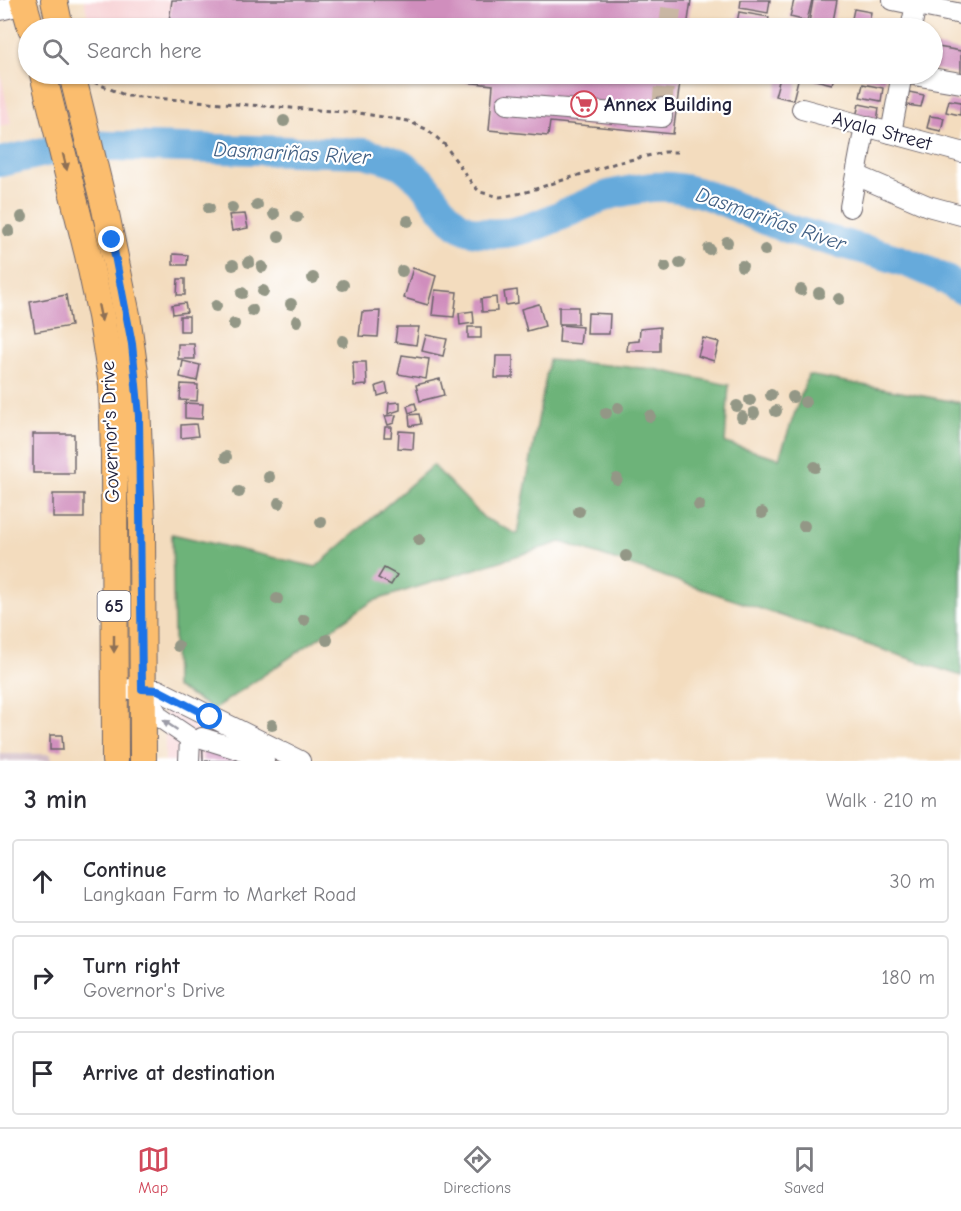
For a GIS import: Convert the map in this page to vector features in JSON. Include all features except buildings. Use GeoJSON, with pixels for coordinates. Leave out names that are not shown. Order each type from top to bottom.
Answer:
{"type":"FeatureCollection","features":[{"type":"Feature","properties":{"kind":"main road"},"geometry":{"type":"LineString","coordinates":[[54,0],[58,18]]}},
{"type":"Feature","properties":{"kind":"main road"},"geometry":{"type":"LineString","coordinates":[[20,3],[27,18]]}},
{"type":"Feature","properties":{"kind":"main road","name":"Governor's Drive"},"geometry":{"type":"LineString","coordinates":[[45,84],[101,316],[112,385],[115,761]]}},
{"type":"Feature","properties":{"kind":"main road","name":"Governor's Drive"},"geometry":{"type":"LineString","coordinates":[[81,85],[130,334],[136,380],[141,511],[143,761]]}},
{"type":"Feature","properties":{"kind":"street"},"geometry":{"type":"LineString","coordinates":[[893,0],[961,14]]}},
{"type":"Feature","properties":{"kind":"street"},"geometry":{"type":"LineString","coordinates":[[914,18],[916,5]]}},
{"type":"Feature","properties":{"kind":"street"},"geometry":{"type":"LineString","coordinates":[[943,80],[961,83]]}},
{"type":"Feature","properties":{"kind":"street"},"geometry":{"type":"LineString","coordinates":[[891,133],[900,84]]}},
{"type":"Feature","properties":{"kind":"street"},"geometry":{"type":"LineString","coordinates":[[507,104],[662,117],[662,108]]}},
{"type":"Feature","properties":{"kind":"street","name":"Ayala Street"},"geometry":{"type":"LineString","coordinates":[[802,109],[961,152]]}},
{"type":"Feature","properties":{"kind":"street"},"geometry":{"type":"LineString","coordinates":[[850,207],[865,126]]}},
{"type":"Feature","properties":{"kind":"street"},"geometry":{"type":"LineString","coordinates":[[856,175],[928,206],[961,215]]}},
{"type":"Feature","properties":{"kind":"street"},"geometry":{"type":"LineString","coordinates":[[114,688],[158,690],[300,761]]}},
{"type":"Feature","properties":{"kind":"street"},"geometry":{"type":"LineString","coordinates":[[142,689],[159,717],[190,738],[189,761]]}},
{"type":"Feature","properties":{"kind":"street"},"geometry":{"type":"LineString","coordinates":[[202,738],[241,750],[264,761]]}},
{"type":"Feature","properties":{"kind":"path"},"geometry":{"type":"LineString","coordinates":[[81,85],[127,96],[359,113],[408,121],[428,130],[445,145],[480,192],[500,197],[523,193],[616,163],[665,152],[680,152]]}},
{"type":"Feature","properties":{"kind":"shaded area"},"geometry":{"type":"Polygon","coordinates":[[[84,0],[691,0],[688,18],[88,18],[84,0]]]}},
{"type":"Feature","properties":{"kind":"shaded area"},"geometry":{"type":"Polygon","coordinates":[[[0,70],[11,124],[0,126],[0,70]]]}},
{"type":"Feature","properties":{"kind":"shaded area"},"geometry":{"type":"Polygon","coordinates":[[[165,706],[202,724],[278,761],[165,761],[165,706]]]}},
{"type":"Feature","properties":{"kind":"shaded area"},"geometry":{"type":"Polygon","coordinates":[[[0,754],[51,754],[51,761],[0,761],[0,754]]]}},
{"type":"Feature","properties":{"kind":"green space"},"geometry":{"type":"Polygon","coordinates":[[[549,360],[654,369],[729,385],[725,443],[779,458],[808,375],[961,403],[961,676],[561,542],[373,601],[214,709],[175,687],[172,534],[316,567],[433,465],[484,518],[517,534],[549,360]]]}},
{"type":"Feature","properties":{"kind":"waterway","name":"Dasmariñas River"},"geometry":{"type":"LineString","coordinates":[[0,162],[77,145],[365,153],[403,166],[421,181],[444,212],[458,225],[476,232],[494,234],[528,228],[613,194],[644,188],[683,189],[718,199],[786,228],[899,260],[941,277],[961,289]]}},
{"type":"Feature","properties":{"kind":"tunnel"},"geometry":{"type":"LineString","coordinates":[[670,18],[672,0]]}},
{"type":"Feature","properties":{"kind":"tunnel"},"geometry":{"type":"LineString","coordinates":[[662,108],[664,84]]}},
{"type":"Feature","properties":{"kind":"place","name":"Annex Building"},"geometry":{"type":"Point","coordinates":[584,104]}},
{"type":"Feature","properties":{"kind":"route"},"geometry":{"type":"LineString","coordinates":[[112,240],[132,344],[139,416],[142,523],[142,689],[158,690],[210,717]]}}]}
